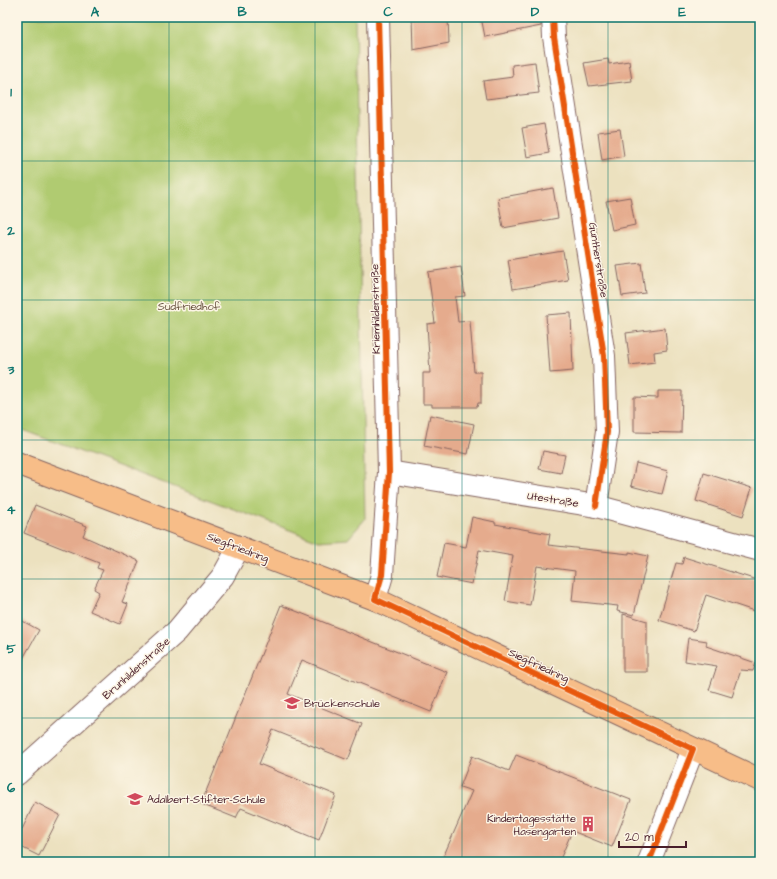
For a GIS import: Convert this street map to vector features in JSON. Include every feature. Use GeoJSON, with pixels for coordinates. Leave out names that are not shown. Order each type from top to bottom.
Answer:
{"type":"FeatureCollection","features":[{"type":"Feature","properties":{"kind":"main road","name":"Siegfriedring"},"geometry":{"type":"LineString","coordinates":[[17,463],[376,599],[760,780]]}},
{"type":"Feature","properties":{"kind":"street","name":"Kriemhildenstraße"},"geometry":{"type":"LineString","coordinates":[[376,599],[382,575],[389,472],[378,17]]}},
{"type":"Feature","properties":{"kind":"street","name":"Guntherstraße"},"geometry":{"type":"LineString","coordinates":[[553,17],[554,37],[604,356],[607,432],[596,506]]}},
{"type":"Feature","properties":{"kind":"street","name":"Utestraße"},"geometry":{"type":"LineString","coordinates":[[389,472],[596,506],[760,550]]}},
{"type":"Feature","properties":{"kind":"street","name":"Brunhildenstraße"},"geometry":{"type":"LineString","coordinates":[[20,766],[177,631],[223,576],[238,547]]}},
{"type":"Feature","properties":{"kind":"street"},"geometry":{"type":"LineString","coordinates":[[649,862],[693,749]]}},
{"type":"Feature","properties":{"kind":"green space","name":"Südfriedhof"},"geometry":{"type":"Polygon","coordinates":[[[17,17],[355,17],[365,519],[348,539],[319,541],[17,428],[17,17]]]}},
{"type":"Feature","properties":{"kind":"building"},"geometry":{"type":"Polygon","coordinates":[[[412,17],[448,17],[449,43],[413,50],[412,17]]]}},
{"type":"Feature","properties":{"kind":"building"},"geometry":{"type":"Polygon","coordinates":[[[481,17],[541,17],[541,26],[485,37],[481,17]]]}},
{"type":"Feature","properties":{"kind":"building"},"geometry":{"type":"Polygon","coordinates":[[[608,59],[609,64],[629,61],[632,81],[589,86],[584,63],[608,59]]]}},
{"type":"Feature","properties":{"kind":"building"},"geometry":{"type":"Polygon","coordinates":[[[535,62],[539,93],[486,99],[483,81],[513,77],[512,65],[535,62]]]}},
{"type":"Feature","properties":{"kind":"building"},"geometry":{"type":"Polygon","coordinates":[[[544,124],[549,153],[527,157],[522,128],[544,124]]]}},
{"type":"Feature","properties":{"kind":"building"},"geometry":{"type":"Polygon","coordinates":[[[620,129],[624,156],[602,160],[598,132],[620,129]]]}},
{"type":"Feature","properties":{"kind":"building"},"geometry":{"type":"Polygon","coordinates":[[[553,188],[558,218],[503,228],[498,198],[553,188]]]}},
{"type":"Feature","properties":{"kind":"building"},"geometry":{"type":"Polygon","coordinates":[[[630,197],[635,225],[612,230],[606,201],[630,197]]]}},
{"type":"Feature","properties":{"kind":"building"},"geometry":{"type":"Polygon","coordinates":[[[563,251],[568,280],[513,289],[508,260],[563,251]]]}},
{"type":"Feature","properties":{"kind":"building"},"geometry":{"type":"Polygon","coordinates":[[[641,263],[645,293],[622,296],[617,266],[641,263]]]}},
{"type":"Feature","properties":{"kind":"building"},"geometry":{"type":"Polygon","coordinates":[[[461,267],[465,296],[455,297],[458,322],[470,321],[474,372],[481,372],[481,403],[478,403],[477,407],[432,407],[432,404],[423,404],[423,373],[430,373],[427,324],[435,323],[428,272],[461,267]]]}},
{"type":"Feature","properties":{"kind":"building"},"geometry":{"type":"Polygon","coordinates":[[[571,313],[573,371],[550,373],[546,315],[571,313]]]}},
{"type":"Feature","properties":{"kind":"building"},"geometry":{"type":"Polygon","coordinates":[[[665,328],[667,350],[654,352],[655,362],[630,365],[626,333],[665,328]]]}},
{"type":"Feature","properties":{"kind":"building"},"geometry":{"type":"Polygon","coordinates":[[[658,391],[682,391],[681,433],[634,432],[634,397],[658,398],[658,391]]]}},
{"type":"Feature","properties":{"kind":"building"},"geometry":{"type":"Polygon","coordinates":[[[430,415],[474,424],[468,454],[424,446],[430,415]]]}},
{"type":"Feature","properties":{"kind":"building"},"geometry":{"type":"Polygon","coordinates":[[[543,451],[565,455],[561,473],[539,469],[543,451]]]}},
{"type":"Feature","properties":{"kind":"building"},"geometry":{"type":"Polygon","coordinates":[[[636,463],[668,471],[662,494],[631,486],[636,463]]]}},
{"type":"Feature","properties":{"kind":"building"},"geometry":{"type":"Polygon","coordinates":[[[704,473],[752,488],[743,516],[696,501],[704,473]]]}},
{"type":"Feature","properties":{"kind":"building"},"geometry":{"type":"Polygon","coordinates":[[[35,505],[87,526],[83,536],[139,561],[122,602],[128,604],[120,624],[90,611],[99,592],[94,589],[103,570],[97,568],[99,563],[24,533],[35,505]]]}},
{"type":"Feature","properties":{"kind":"building"},"geometry":{"type":"Polygon","coordinates":[[[472,517],[495,522],[495,524],[550,534],[548,545],[629,554],[629,552],[648,556],[634,615],[617,611],[618,606],[572,601],[575,571],[537,566],[530,605],[505,601],[513,556],[479,550],[472,584],[437,577],[444,543],[466,547],[472,517]]]}},
{"type":"Feature","properties":{"kind":"building"},"geometry":{"type":"Polygon","coordinates":[[[684,557],[760,581],[760,613],[706,595],[694,631],[659,620],[676,563],[682,564],[684,557]]]}},
{"type":"Feature","properties":{"kind":"building"},"geometry":{"type":"Polygon","coordinates":[[[281,605],[447,672],[431,712],[302,660],[288,694],[362,724],[348,760],[273,730],[259,764],[336,795],[319,840],[241,808],[236,818],[201,804],[281,605]]]}},
{"type":"Feature","properties":{"kind":"building"},"geometry":{"type":"Polygon","coordinates":[[[623,614],[647,621],[647,672],[623,672],[623,614]]]}},
{"type":"Feature","properties":{"kind":"building"},"geometry":{"type":"Polygon","coordinates":[[[17,618],[39,630],[17,669],[17,618]]]}},
{"type":"Feature","properties":{"kind":"building"},"geometry":{"type":"Polygon","coordinates":[[[688,638],[707,641],[706,646],[756,663],[753,671],[741,670],[732,697],[709,690],[717,666],[685,661],[688,638]]]}},
{"type":"Feature","properties":{"kind":"building"},"geometry":{"type":"Polygon","coordinates":[[[516,755],[631,800],[612,847],[572,831],[559,862],[441,862],[472,791],[460,787],[472,756],[509,771],[516,755]]]}},
{"type":"Feature","properties":{"kind":"building"},"geometry":{"type":"Polygon","coordinates":[[[35,802],[60,815],[39,856],[17,845],[17,840],[35,802]]]}},
{"type":"Feature","properties":{"kind":"cycle path"},"geometry":{"type":"LineString","coordinates":[[378,17],[389,472],[382,575],[375,599],[693,749],[649,862]]}},
{"type":"Feature","properties":{"kind":"cycle path"},"geometry":{"type":"LineString","coordinates":[[553,17],[554,37],[604,356],[607,432],[596,506]]}},
{"type":"Feature","properties":{"kind":"place","name":"Brückenschule"},"geometry":{"type":"Point","coordinates":[292,703]}},
{"type":"Feature","properties":{"kind":"place","name":"Adalbert-Stifter-Schule"},"geometry":{"type":"Point","coordinates":[135,799]}},
{"type":"Feature","properties":{"kind":"place","name":"Kindertagesstätte Hasengarten"},"geometry":{"type":"Point","coordinates":[588,824]}}]}
